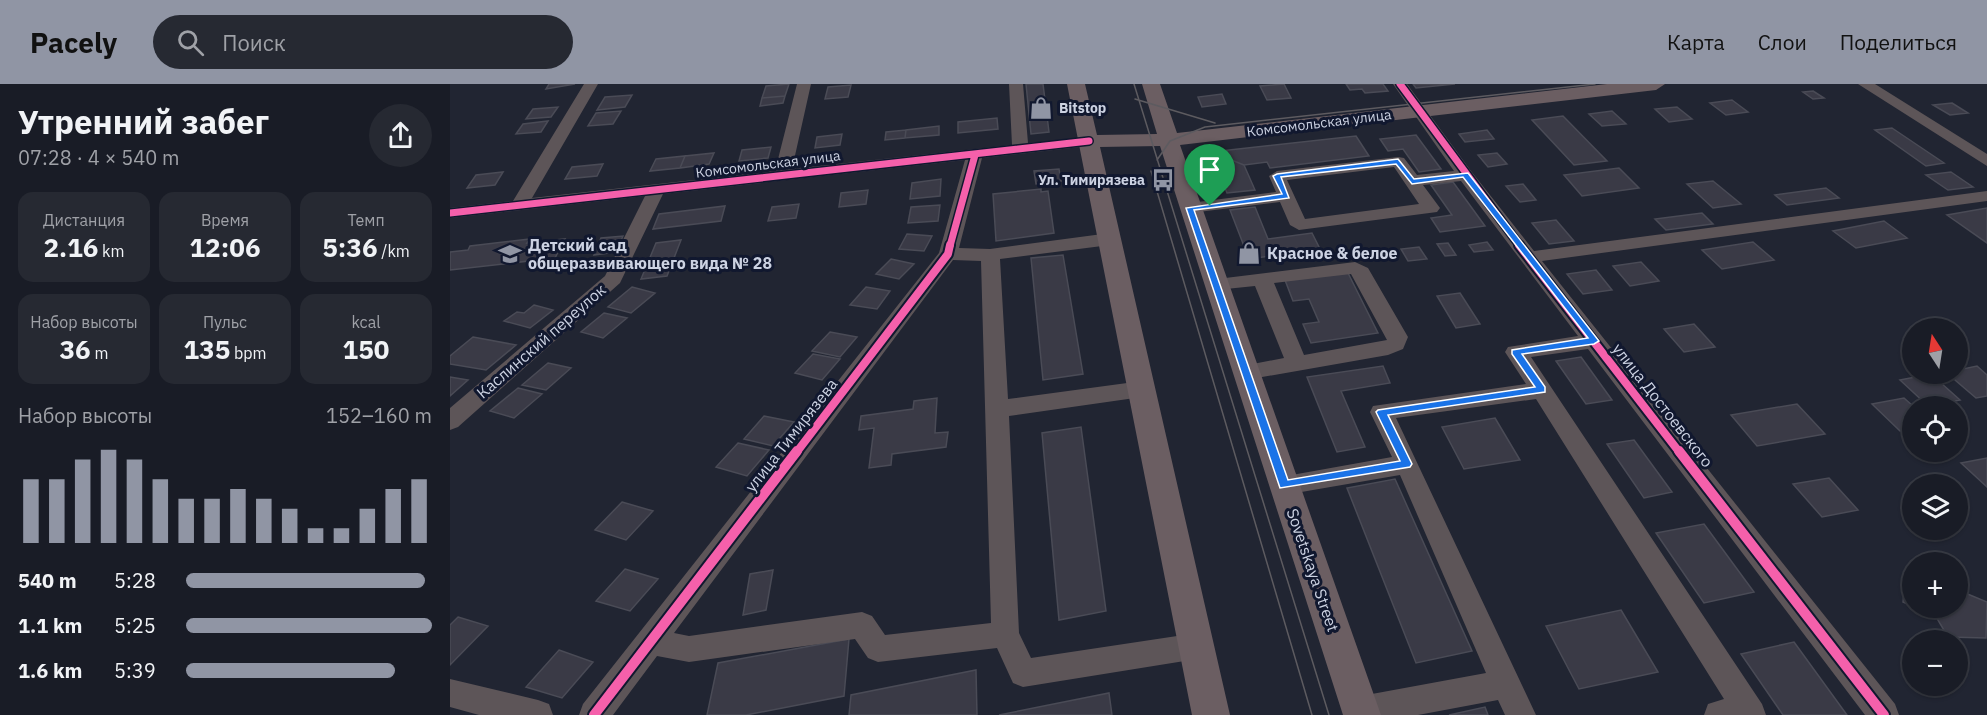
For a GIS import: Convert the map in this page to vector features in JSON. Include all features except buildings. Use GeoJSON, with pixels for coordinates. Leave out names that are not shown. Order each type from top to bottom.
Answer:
{"type":"FeatureCollection","features":[{"type":"Feature","properties":{"kind":"main road"},"geometry":{"type":"LineString","coordinates":[[1076,84],[1211,715]]}},
{"type":"Feature","properties":{"kind":"main road","name":"Sovetskaya Street"},"geometry":{"type":"LineString","coordinates":[[1151,84],[1190,208],[1361,713]]}},
{"type":"Feature","properties":{"kind":"main road","name":"Комсомольская улица"},"geometry":{"type":"LineString","coordinates":[[1089,141],[1168,133],[1409,98],[1541,84]]}},
{"type":"Feature","properties":{"kind":"main road","name":"Комсомольская улица"},"geometry":{"type":"LineString","coordinates":[[1409,98],[1656,84]]}},
{"type":"Feature","properties":{"kind":"street"},"geometry":{"type":"LineString","coordinates":[[519,206],[591,84]]}},
{"type":"Feature","properties":{"kind":"street"},"geometry":{"type":"LineString","coordinates":[[782,176],[804,84]]}},
{"type":"Feature","properties":{"kind":"street"},"geometry":{"type":"LineString","coordinates":[[1016,84],[1020,149]]}},
{"type":"Feature","properties":{"kind":"street"},"geometry":{"type":"LineString","coordinates":[[1865,84],[1987,161]]}},
{"type":"Feature","properties":{"kind":"street","name":"улица Достоевского"},"geometry":{"type":"LineString","coordinates":[[1409,98],[1465,175],[1884,715]]}},
{"type":"Feature","properties":{"kind":"street","name":"Комсомольская улица"},"geometry":{"type":"LineString","coordinates":[[450,213],[1089,141]]}},
{"type":"Feature","properties":{"kind":"street","name":"улица Тимирязева"},"geometry":{"type":"LineString","coordinates":[[594,715],[948,254],[975,155]]}},
{"type":"Feature","properties":{"kind":"street"},"geometry":{"type":"LineString","coordinates":[[1398,162],[1431,208],[1299,225],[1287,196],[1277,176],[1398,162]]}},
{"type":"Feature","properties":{"kind":"street"},"geometry":{"type":"LineString","coordinates":[[1412,181],[1465,175]]}},
{"type":"Feature","properties":{"kind":"street","name":"Каслинский переулок"},"geometry":{"type":"LineString","coordinates":[[450,421],[613,279],[656,190]]}},
{"type":"Feature","properties":{"kind":"street"},"geometry":{"type":"LineString","coordinates":[[1190,208],[1287,196]]}},
{"type":"Feature","properties":{"kind":"street"},"geometry":{"type":"LineString","coordinates":[[1530,257],[1987,196]]}},
{"type":"Feature","properties":{"kind":"street"},"geometry":{"type":"LineString","coordinates":[[948,254],[990,255],[1110,239]]}},
{"type":"Feature","properties":{"kind":"street"},"geometry":{"type":"LineString","coordinates":[[990,255],[1005,633],[1023,673],[1197,646]]}},
{"type":"Feature","properties":{"kind":"street"},"geometry":{"type":"LineString","coordinates":[[1216,284],[1355,268],[1361,272],[1398,337],[1396,344],[1388,348],[1245,372]]}},
{"type":"Feature","properties":{"kind":"street"},"geometry":{"type":"LineString","coordinates":[[1262,278],[1297,364]]}},
{"type":"Feature","properties":{"kind":"street"},"geometry":{"type":"LineString","coordinates":[[1594,341],[1516,352],[1542,390],[1739,713]]}},
{"type":"Feature","properties":{"kind":"street"},"geometry":{"type":"LineString","coordinates":[[997,409],[1142,389]]}},
{"type":"Feature","properties":{"kind":"street"},"geometry":{"type":"LineString","coordinates":[[1521,715],[1381,412],[1542,390]]}},
{"type":"Feature","properties":{"kind":"street"},"geometry":{"type":"LineString","coordinates":[[1284,485],[1407,464]]}},
{"type":"Feature","properties":{"kind":"street"},"geometry":{"type":"LineString","coordinates":[[651,642],[689,649],[862,625],[878,649],[1005,633]]}},
{"type":"Feature","properties":{"kind":"street"},"geometry":{"type":"LineString","coordinates":[[1361,713],[1506,684]]}},
{"type":"Feature","properties":{"kind":"street"},"geometry":{"type":"LineString","coordinates":[[450,693],[538,715]]}},
{"type":"Feature","properties":{"kind":"tram line"},"geometry":{"type":"LineString","coordinates":[[1134,84],[1139,100]]}},
{"type":"Feature","properties":{"kind":"tram line"},"geometry":{"type":"LineString","coordinates":[[1157,160],[1170,141],[1205,127],[1595,84]]}},
{"type":"Feature","properties":{"kind":"tram line"},"geometry":{"type":"LineString","coordinates":[[1135,99],[1139,100]]}},
{"type":"Feature","properties":{"kind":"tram line"},"geometry":{"type":"LineString","coordinates":[[1139,100],[1215,123]]}},
{"type":"Feature","properties":{"kind":"tram line"},"geometry":{"type":"LineString","coordinates":[[1139,100],[1157,160]]}},
{"type":"Feature","properties":{"kind":"tram line"},"geometry":{"type":"LineString","coordinates":[[1157,160],[1329,715]]}},
{"type":"Feature","properties":{"kind":"tram line"},"geometry":{"type":"LineString","coordinates":[[1151,171],[1312,715]]}},
{"type":"Feature","properties":{"kind":"cycle path"},"geometry":{"type":"LineString","coordinates":[[1400,84],[1465,175],[1884,715]]}},
{"type":"Feature","properties":{"kind":"cycle path"},"geometry":{"type":"LineString","coordinates":[[450,213],[1089,141]]}},
{"type":"Feature","properties":{"kind":"cycle path"},"geometry":{"type":"LineString","coordinates":[[594,715],[948,254],[975,155]]}},
{"type":"Feature","properties":{"kind":"place","name":"Bitstop"},"geometry":{"type":"Point","coordinates":[1041,108]}},
{"type":"Feature","properties":{"kind":"place","name":"Ул. Тимирязева"},"geometry":{"type":"Point","coordinates":[1163,180]}},
{"type":"Feature","properties":{"kind":"place","name":"Красное & белое"},"geometry":{"type":"Point","coordinates":[1249,253]}},
{"type":"Feature","properties":{"kind":"place","name":"Детский сад общеразвивающего вида № 28"},"geometry":{"type":"Point","coordinates":[510,254]}},
{"type":"Feature","properties":{"kind":"route"},"geometry":{"type":"LineString","coordinates":[[1398,162],[1412,181],[1465,175],[1594,341],[1516,352],[1542,390],[1381,412],[1407,464],[1284,485],[1190,208],[1210,206],[1287,196],[1277,176],[1398,162]]}}]}
